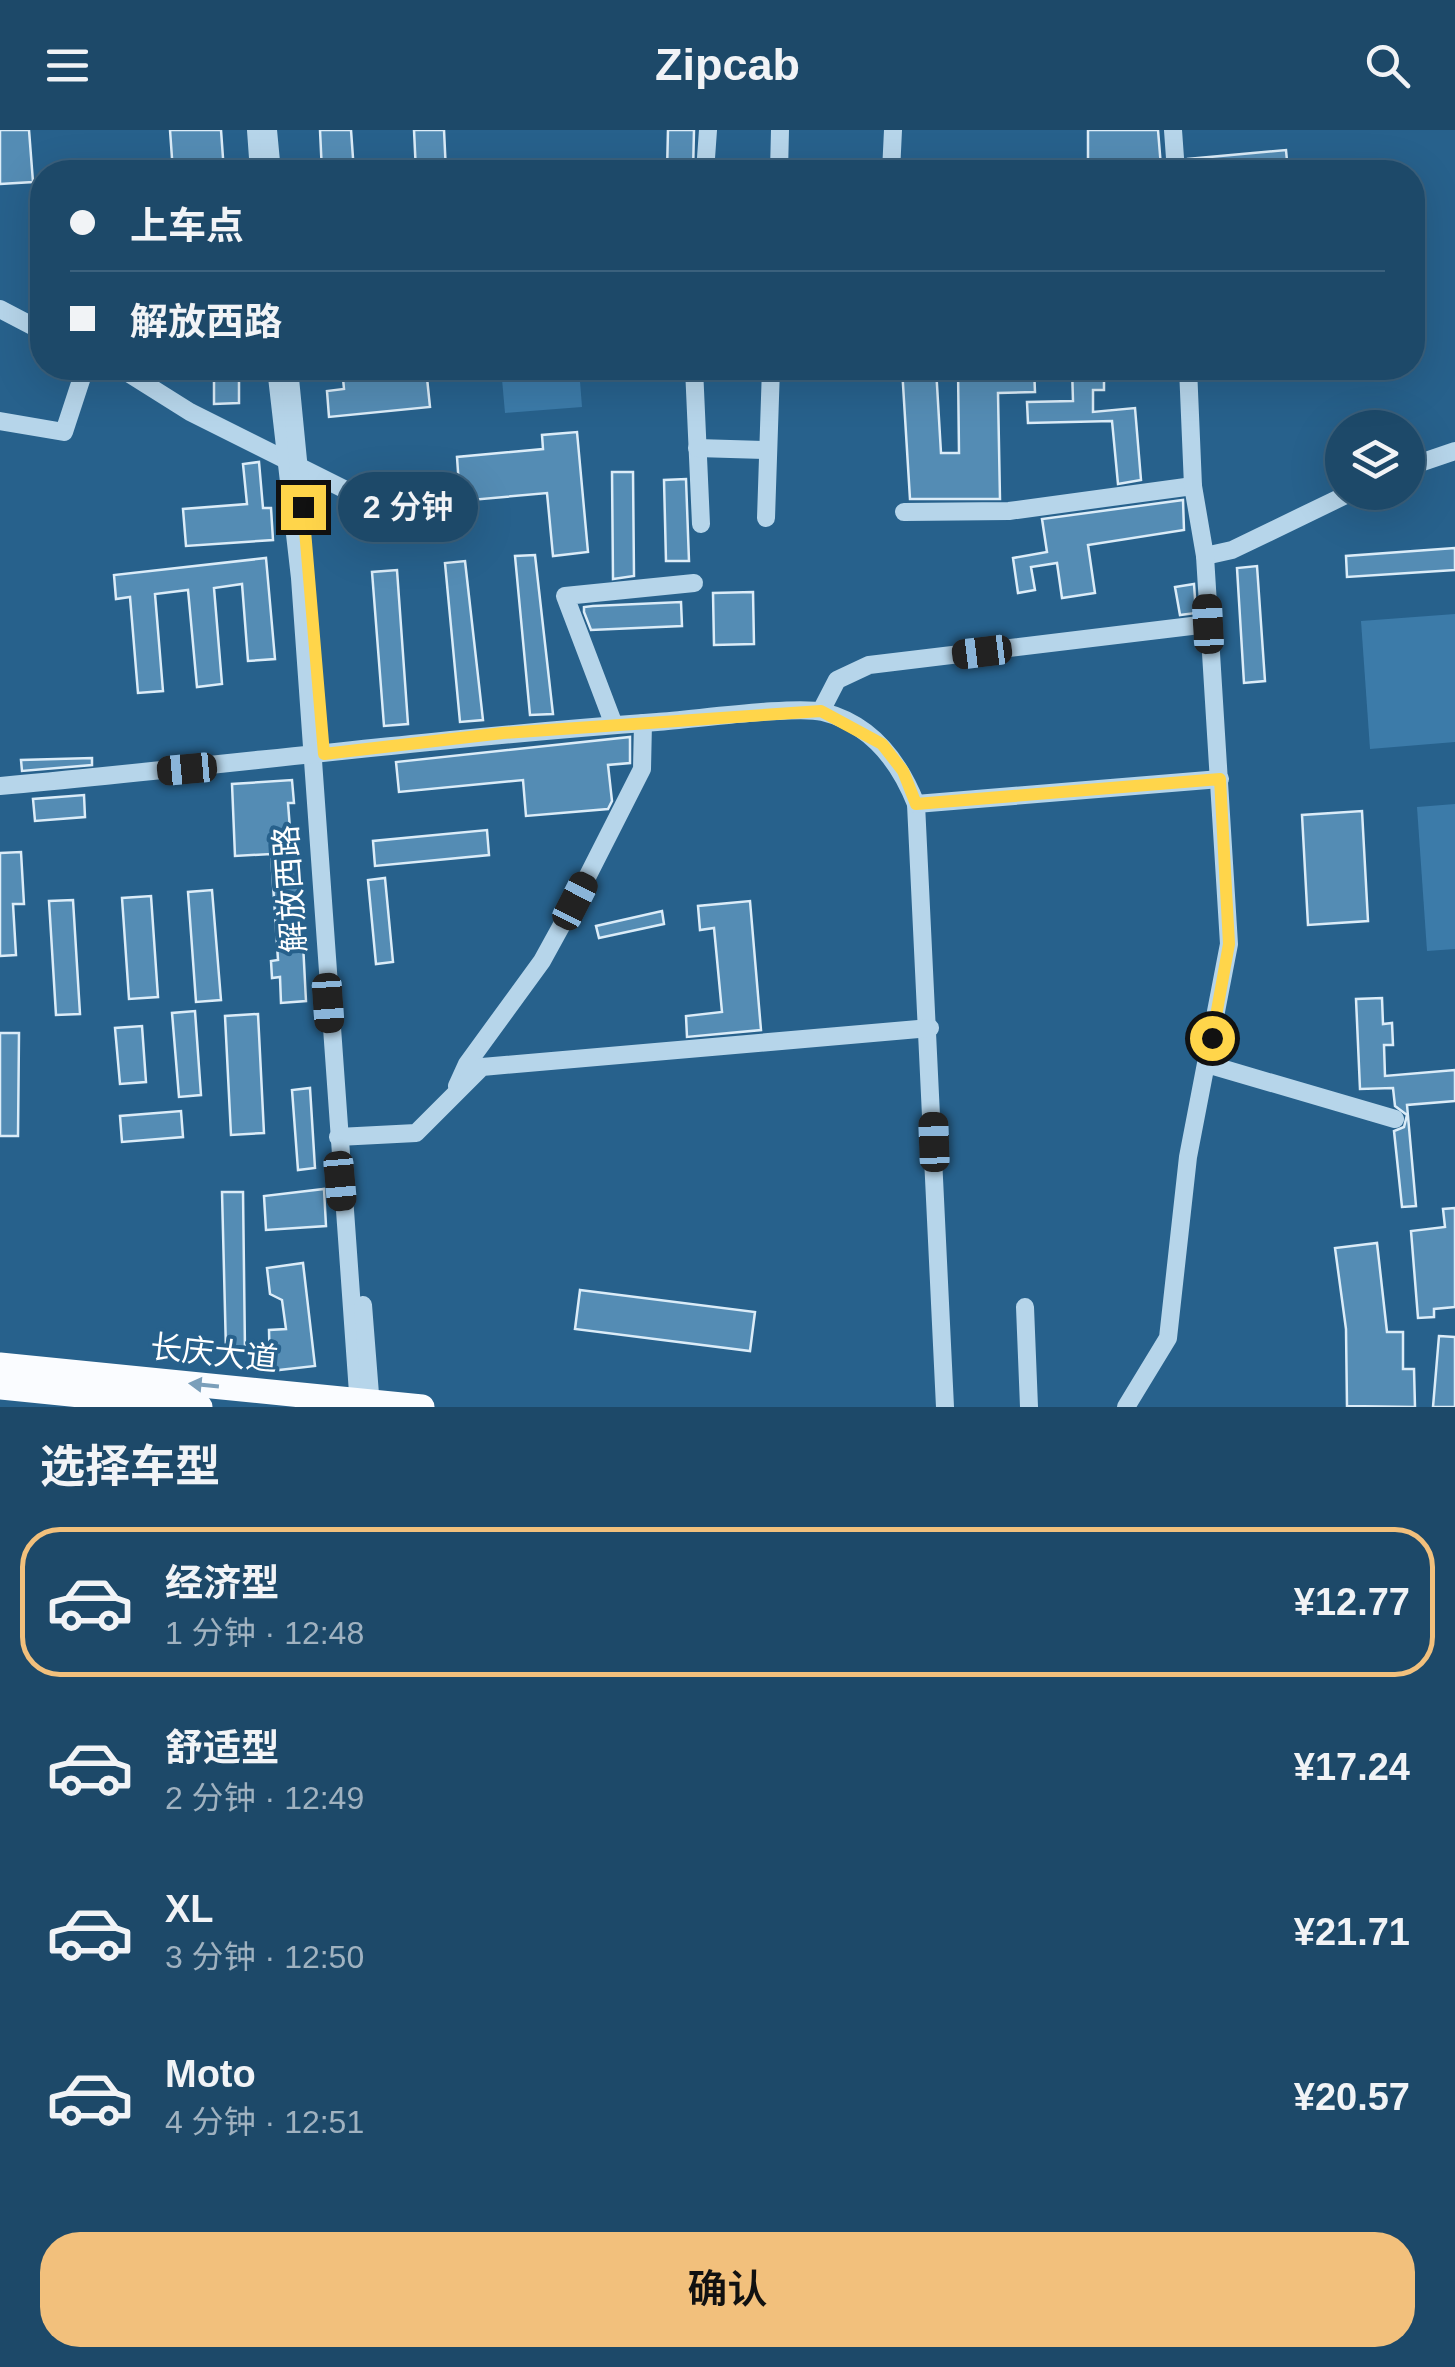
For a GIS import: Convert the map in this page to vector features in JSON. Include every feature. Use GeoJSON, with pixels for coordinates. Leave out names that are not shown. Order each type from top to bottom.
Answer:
{"type":"FeatureCollection","features":[{"type":"Feature","properties":{"kind":"main road","name":"长庆大道"},"geometry":{"type":"LineString","coordinates":[[0,1365],[422,1407]]}},
{"type":"Feature","properties":{"kind":"main road","name":"长庆大道"},"geometry":{"type":"LineString","coordinates":[[0,1387],[200,1407]]}},
{"type":"Feature","properties":{"kind":"street"},"geometry":{"type":"LineString","coordinates":[[256,130],[258,160]]}},
{"type":"Feature","properties":{"kind":"street"},"geometry":{"type":"LineString","coordinates":[[268,130],[271,160]]}},
{"type":"Feature","properties":{"kind":"street"},"geometry":{"type":"LineString","coordinates":[[707,160],[708,130]]}},
{"type":"Feature","properties":{"kind":"street"},"geometry":{"type":"LineString","coordinates":[[779,160],[780,130]]}},
{"type":"Feature","properties":{"kind":"street"},"geometry":{"type":"LineString","coordinates":[[892,160],[893,130]]}},
{"type":"Feature","properties":{"kind":"street"},"geometry":{"type":"LineString","coordinates":[[1174,130],[1175,160]]}},
{"type":"Feature","properties":{"kind":"street"},"geometry":{"type":"LineString","coordinates":[[2,315],[30,326]]}},
{"type":"Feature","properties":{"kind":"street"},"geometry":{"type":"LineString","coordinates":[[0,421],[64,432],[81,380]]}},
{"type":"Feature","properties":{"kind":"street"},"geometry":{"type":"LineString","coordinates":[[139,380],[190,412],[354,494]]}},
{"type":"Feature","properties":{"kind":"street","name":"解放西路"},"geometry":{"type":"LineString","coordinates":[[278,380],[312,578],[318,755],[364,1404]]}},
{"type":"Feature","properties":{"kind":"street","name":"解放西路"},"geometry":{"type":"LineString","coordinates":[[289,380],[291,462]]}},
{"type":"Feature","properties":{"kind":"street"},"geometry":{"type":"LineString","coordinates":[[694,380],[701,524]]}},
{"type":"Feature","properties":{"kind":"street"},"geometry":{"type":"LineString","coordinates":[[766,518],[771,380]]}},
{"type":"Feature","properties":{"kind":"street"},"geometry":{"type":"LineString","coordinates":[[1126,1407],[1168,1338],[1188,1158],[1229,944],[1205,556],[1193,486],[1189,380]]}},
{"type":"Feature","properties":{"kind":"street"},"geometry":{"type":"LineString","coordinates":[[697,448],[768,450]]}},
{"type":"Feature","properties":{"kind":"street"},"geometry":{"type":"LineString","coordinates":[[1425,461],[1455,450]]}},
{"type":"Feature","properties":{"kind":"street"},"geometry":{"type":"LineString","coordinates":[[904,512],[1010,511],[1193,486]]}},
{"type":"Feature","properties":{"kind":"street"},"geometry":{"type":"LineString","coordinates":[[1205,556],[1232,550],[1325,505]]}},
{"type":"Feature","properties":{"kind":"street"},"geometry":{"type":"LineString","coordinates":[[614,725],[565,596],[694,583]]}},
{"type":"Feature","properties":{"kind":"street"},"geometry":{"type":"LineString","coordinates":[[821,711],[838,680],[869,665],[1208,624]]}},
{"type":"Feature","properties":{"kind":"street"},"geometry":{"type":"LineString","coordinates":[[0,786],[614,725],[821,711],[882,744],[903,771],[916,804],[930,1028],[945,1407]]}},
{"type":"Feature","properties":{"kind":"street"},"geometry":{"type":"LineString","coordinates":[[452,1097],[466,1064],[542,961],[575,901],[642,769],[643,724]]}},
{"type":"Feature","properties":{"kind":"street"},"geometry":{"type":"LineString","coordinates":[[916,804],[1220,779]]}},
{"type":"Feature","properties":{"kind":"street"},"geometry":{"type":"LineString","coordinates":[[344,1136],[416,1133],[482,1067],[930,1028]]}},
{"type":"Feature","properties":{"kind":"street"},"geometry":{"type":"LineString","coordinates":[[1207,1064],[1395,1119]]}},
{"type":"Feature","properties":{"kind":"street"},"geometry":{"type":"LineString","coordinates":[[1025,1307],[1029,1407]]}},
{"type":"Feature","properties":{"kind":"shaded area"},"geometry":{"type":"Polygon","coordinates":[[[502,380],[580,380],[582,407],[505,413],[502,380]]]}},
{"type":"Feature","properties":{"kind":"shaded area"},"geometry":{"type":"Polygon","coordinates":[[[1455,614],[1455,742],[1370,749],[1361,621],[1455,614]]]}},
{"type":"Feature","properties":{"kind":"shaded area"},"geometry":{"type":"Polygon","coordinates":[[[1455,804],[1455,949],[1427,951],[1417,807],[1455,804]]]}},
{"type":"Feature","properties":{"kind":"building"},"geometry":{"type":"Polygon","coordinates":[[[0,130],[29,130],[30,182],[0,184],[0,130]]]}},
{"type":"Feature","properties":{"kind":"building"},"geometry":{"type":"Polygon","coordinates":[[[170,130],[221,130],[223,160],[172,160],[170,130]]]}},
{"type":"Feature","properties":{"kind":"building"},"geometry":{"type":"Polygon","coordinates":[[[320,130],[351,130],[353,160],[321,160],[320,130]]]}},
{"type":"Feature","properties":{"kind":"building"},"geometry":{"type":"Polygon","coordinates":[[[414,130],[444,130],[445,160],[415,160],[414,130]]]}},
{"type":"Feature","properties":{"kind":"building"},"geometry":{"type":"Polygon","coordinates":[[[668,130],[694,130],[693,160],[667,160],[668,130]]]}},
{"type":"Feature","properties":{"kind":"building"},"geometry":{"type":"Polygon","coordinates":[[[1088,130],[1158,130],[1160,160],[1088,160],[1088,130]]]}},
{"type":"Feature","properties":{"kind":"building"},"geometry":{"type":"Polygon","coordinates":[[[1286,150],[1287,160],[1188,160],[1286,150]]]}},
{"type":"Feature","properties":{"kind":"building"},"geometry":{"type":"Polygon","coordinates":[[[214,380],[239,380],[239,403],[214,404],[214,380]]]}},
{"type":"Feature","properties":{"kind":"building"},"geometry":{"type":"Polygon","coordinates":[[[343,380],[427,380],[430,407],[329,417],[327,391],[344,389],[343,380]]]}},
{"type":"Feature","properties":{"kind":"building"},"geometry":{"type":"Polygon","coordinates":[[[903,380],[937,380],[941,453],[959,453],[958,380],[1034,380],[1035,392],[998,393],[1000,499],[910,499],[903,380]]]}},
{"type":"Feature","properties":{"kind":"building"},"geometry":{"type":"Polygon","coordinates":[[[1072,380],[1104,380],[1104,390],[1093,390],[1093,412],[1135,408],[1141,480],[1118,484],[1112,421],[1028,423],[1027,402],[1073,401],[1072,380]]]}},
{"type":"Feature","properties":{"kind":"building"},"geometry":{"type":"Polygon","coordinates":[[[577,432],[588,552],[553,556],[547,493],[460,501],[457,457],[543,449],[542,435],[577,432]]]}},
{"type":"Feature","properties":{"kind":"building"},"geometry":{"type":"Polygon","coordinates":[[[259,462],[263,508],[271,508],[273,540],[186,546],[183,509],[247,504],[243,464],[259,462]]]}},
{"type":"Feature","properties":{"kind":"building"},"geometry":{"type":"Polygon","coordinates":[[[612,472],[633,472],[634,576],[613,579],[612,472]]]}},
{"type":"Feature","properties":{"kind":"building"},"geometry":{"type":"Polygon","coordinates":[[[686,479],[689,561],[666,561],[664,480],[686,479]]]}},
{"type":"Feature","properties":{"kind":"building"},"geometry":{"type":"Polygon","coordinates":[[[1183,500],[1184,530],[1088,545],[1095,593],[1062,598],[1057,563],[1031,567],[1035,590],[1018,593],[1013,558],[1047,552],[1042,519],[1183,500]]]}},
{"type":"Feature","properties":{"kind":"building"},"geometry":{"type":"Polygon","coordinates":[[[1455,548],[1455,570],[1347,577],[1346,556],[1455,548]]]}},
{"type":"Feature","properties":{"kind":"building"},"geometry":{"type":"Polygon","coordinates":[[[535,555],[553,714],[530,715],[515,556],[535,555]]]}},
{"type":"Feature","properties":{"kind":"building"},"geometry":{"type":"Polygon","coordinates":[[[266,558],[275,659],[248,661],[242,584],[214,588],[222,684],[197,687],[188,590],[155,594],[163,691],[138,693],[130,597],[116,599],[114,575],[266,558]]]}},
{"type":"Feature","properties":{"kind":"building"},"geometry":{"type":"Polygon","coordinates":[[[465,561],[483,720],[460,722],[445,563],[465,561]]]}},
{"type":"Feature","properties":{"kind":"building"},"geometry":{"type":"Polygon","coordinates":[[[1257,566],[1265,681],[1244,683],[1237,568],[1257,566]]]}},
{"type":"Feature","properties":{"kind":"building"},"geometry":{"type":"Polygon","coordinates":[[[397,570],[408,724],[384,726],[372,572],[397,570]]]}},
{"type":"Feature","properties":{"kind":"building"},"geometry":{"type":"Polygon","coordinates":[[[1194,584],[1196,613],[1180,615],[1175,587],[1194,584]]]}},
{"type":"Feature","properties":{"kind":"building"},"geometry":{"type":"Polygon","coordinates":[[[753,592],[754,644],[714,645],[713,593],[753,592]]]}},
{"type":"Feature","properties":{"kind":"building"},"geometry":{"type":"Polygon","coordinates":[[[681,602],[682,626],[591,630],[584,612],[584,607],[593,606],[681,602]]]}},
{"type":"Feature","properties":{"kind":"building"},"geometry":{"type":"Polygon","coordinates":[[[630,737],[630,763],[608,765],[612,801],[608,809],[526,816],[523,780],[399,792],[396,762],[630,737]]]}},
{"type":"Feature","properties":{"kind":"building"},"geometry":{"type":"Polygon","coordinates":[[[92,758],[92,765],[22,771],[21,760],[92,758]]]}},
{"type":"Feature","properties":{"kind":"building"},"geometry":{"type":"Polygon","coordinates":[[[292,780],[294,803],[288,803],[290,829],[297,828],[306,1001],[281,1003],[280,977],[272,978],[271,961],[278,960],[271,854],[235,856],[232,784],[292,780]]]}},
{"type":"Feature","properties":{"kind":"building"},"geometry":{"type":"Polygon","coordinates":[[[84,795],[85,817],[35,821],[33,799],[84,795]]]}},
{"type":"Feature","properties":{"kind":"building"},"geometry":{"type":"Polygon","coordinates":[[[1362,811],[1368,921],[1308,925],[1302,815],[1362,811]]]}},
{"type":"Feature","properties":{"kind":"building"},"geometry":{"type":"Polygon","coordinates":[[[487,830],[489,855],[375,866],[373,841],[487,830]]]}},
{"type":"Feature","properties":{"kind":"building"},"geometry":{"type":"Polygon","coordinates":[[[21,852],[24,904],[13,904],[16,955],[0,956],[0,853],[21,852]]]}},
{"type":"Feature","properties":{"kind":"building"},"geometry":{"type":"Polygon","coordinates":[[[385,878],[393,962],[376,964],[368,880],[385,878]]]}},
{"type":"Feature","properties":{"kind":"building"},"geometry":{"type":"Polygon","coordinates":[[[212,890],[221,1000],[196,1002],[188,892],[212,890]]]}},
{"type":"Feature","properties":{"kind":"building"},"geometry":{"type":"Polygon","coordinates":[[[151,896],[158,997],[129,999],[122,898],[151,896]]]}},
{"type":"Feature","properties":{"kind":"building"},"geometry":{"type":"Polygon","coordinates":[[[73,900],[80,1014],[56,1015],[49,901],[73,900]]]}},
{"type":"Feature","properties":{"kind":"building"},"geometry":{"type":"Polygon","coordinates":[[[750,901],[761,1030],[687,1037],[686,1016],[722,1012],[714,928],[700,930],[698,906],[750,901]]]}},
{"type":"Feature","properties":{"kind":"building"},"geometry":{"type":"Polygon","coordinates":[[[662,911],[664,924],[599,938],[596,926],[662,911]]]}},
{"type":"Feature","properties":{"kind":"building"},"geometry":{"type":"Polygon","coordinates":[[[1382,998],[1383,1024],[1392,1023],[1393,1045],[1384,1045],[1385,1076],[1455,1070],[1455,1101],[1407,1105],[1416,1206],[1402,1207],[1394,1131],[1404,1127],[1407,1115],[1395,1106],[1393,1088],[1360,1089],[1356,999],[1382,998]]]}},
{"type":"Feature","properties":{"kind":"building"},"geometry":{"type":"Polygon","coordinates":[[[195,1011],[201,1095],[179,1097],[172,1013],[195,1011]]]}},
{"type":"Feature","properties":{"kind":"building"},"geometry":{"type":"Polygon","coordinates":[[[258,1014],[264,1133],[231,1135],[225,1016],[258,1014]]]}},
{"type":"Feature","properties":{"kind":"building"},"geometry":{"type":"Polygon","coordinates":[[[142,1026],[146,1082],[120,1084],[115,1028],[142,1026]]]}},
{"type":"Feature","properties":{"kind":"building"},"geometry":{"type":"Polygon","coordinates":[[[0,1033],[19,1033],[18,1136],[0,1136],[0,1033]]]}},
{"type":"Feature","properties":{"kind":"building"},"geometry":{"type":"Polygon","coordinates":[[[310,1088],[315,1168],[298,1170],[292,1090],[310,1088]]]}},
{"type":"Feature","properties":{"kind":"building"},"geometry":{"type":"Polygon","coordinates":[[[181,1111],[183,1137],[122,1142],[120,1116],[181,1111]]]}},
{"type":"Feature","properties":{"kind":"building"},"geometry":{"type":"Polygon","coordinates":[[[324,1189],[326,1226],[266,1230],[264,1196],[324,1189]]]}},
{"type":"Feature","properties":{"kind":"building"},"geometry":{"type":"Polygon","coordinates":[[[222,1192],[243,1192],[245,1351],[226,1351],[222,1192]]]}},
{"type":"Feature","properties":{"kind":"building"},"geometry":{"type":"Polygon","coordinates":[[[1455,1208],[1455,1307],[1434,1309],[1434,1317],[1418,1318],[1411,1231],[1445,1227],[1443,1209],[1455,1208]]]}},
{"type":"Feature","properties":{"kind":"building"},"geometry":{"type":"Polygon","coordinates":[[[1377,1243],[1387,1332],[1403,1332],[1403,1369],[1414,1369],[1415,1407],[1347,1406],[1346,1329],[1335,1248],[1377,1243]]]}},
{"type":"Feature","properties":{"kind":"building"},"geometry":{"type":"Polygon","coordinates":[[[303,1263],[315,1366],[270,1371],[269,1330],[286,1329],[282,1300],[270,1294],[267,1268],[303,1263]]]}},
{"type":"Feature","properties":{"kind":"building"},"geometry":{"type":"Polygon","coordinates":[[[580,1290],[755,1312],[750,1351],[575,1329],[580,1290]]]}},
{"type":"Feature","properties":{"kind":"building"},"geometry":{"type":"Polygon","coordinates":[[[1439,1336],[1455,1337],[1455,1407],[1433,1407],[1439,1336]]]}},
{"type":"Feature","properties":{"kind":"route"},"geometry":{"type":"LineString","coordinates":[[303,507],[324,754],[503,733],[821,711],[882,744],[903,771],[916,804],[1220,779],[1229,944],[1212,1038]]}}]}
